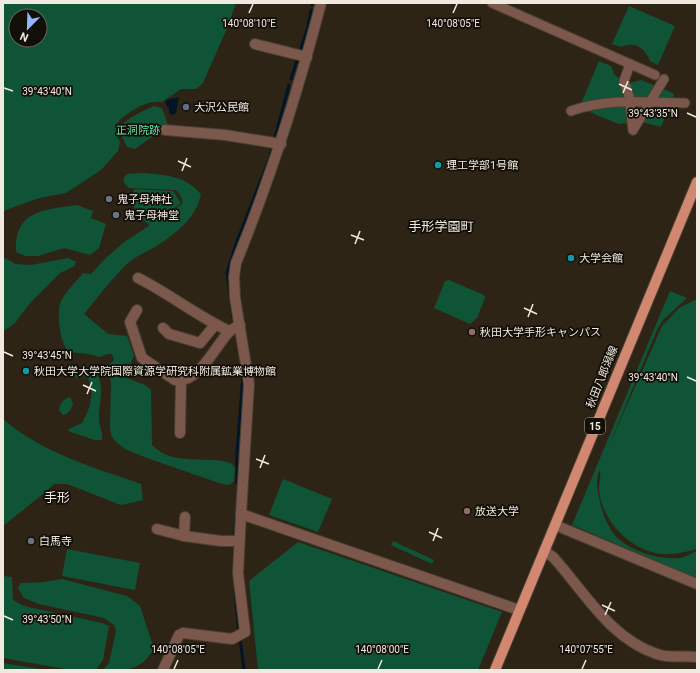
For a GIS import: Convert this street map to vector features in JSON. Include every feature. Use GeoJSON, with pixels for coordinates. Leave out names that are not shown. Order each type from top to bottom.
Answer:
{"type":"FeatureCollection","features":[{"type":"Feature","properties":{"kind":"main road","name":"秋田八郎潟線"},"geometry":{"type":"LineString","coordinates":[[495,670],[697,182]]}},
{"type":"Feature","properties":{"kind":"street"},"geometry":{"type":"LineString","coordinates":[[163,670],[179,635],[183,633],[236,637],[245,632],[238,572],[249,384],[234,328],[234,277],[236,263],[302,56],[321,3]]}},
{"type":"Feature","properties":{"kind":"street"},"geometry":{"type":"LineString","coordinates":[[492,3],[655,75]]}},
{"type":"Feature","properties":{"kind":"street"},"geometry":{"type":"LineString","coordinates":[[255,44],[302,56]]}},
{"type":"Feature","properties":{"kind":"street"},"geometry":{"type":"LineString","coordinates":[[630,64],[624,81],[633,130],[664,79]]}},
{"type":"Feature","properties":{"kind":"street"},"geometry":{"type":"LineString","coordinates":[[571,111],[590,104],[629,102],[684,103]]}},
{"type":"Feature","properties":{"kind":"street"},"geometry":{"type":"LineString","coordinates":[[165,130],[275,142]]}},
{"type":"Feature","properties":{"kind":"street"},"geometry":{"type":"LineString","coordinates":[[138,278],[163,291],[215,324],[234,328]]}},
{"type":"Feature","properties":{"kind":"street"},"geometry":{"type":"LineString","coordinates":[[137,310],[130,322],[142,358],[175,380],[187,380],[196,372],[234,328]]}},
{"type":"Feature","properties":{"kind":"street"},"geometry":{"type":"LineString","coordinates":[[163,328],[170,334],[200,344],[215,324]]}},
{"type":"Feature","properties":{"kind":"street"},"geometry":{"type":"LineString","coordinates":[[180,433],[181,381]]}},
{"type":"Feature","properties":{"kind":"street"},"geometry":{"type":"LineString","coordinates":[[241,514],[519,610]]}},
{"type":"Feature","properties":{"kind":"street"},"geometry":{"type":"LineString","coordinates":[[184,536],[185,517]]}},
{"type":"Feature","properties":{"kind":"street"},"geometry":{"type":"LineString","coordinates":[[555,525],[697,584]]}},
{"type":"Feature","properties":{"kind":"street"},"geometry":{"type":"LineString","coordinates":[[157,529],[184,536],[221,541],[239,541]]}},
{"type":"Feature","properties":{"kind":"street"},"geometry":{"type":"LineString","coordinates":[[544,551],[556,560],[608,622],[619,632],[657,654],[697,657]]}},
{"type":"Feature","properties":{"kind":"green space"},"geometry":{"type":"Polygon","coordinates":[[[3,3],[236,3],[228,26],[203,83],[196,89],[181,89],[162,102],[143,105],[126,115],[116,124],[116,135],[120,142],[118,151],[101,170],[66,193],[39,198],[6,210],[3,213],[3,3]]]}},
{"type":"Feature","properties":{"kind":"green space"},"geometry":{"type":"Polygon","coordinates":[[[629,6],[675,26],[658,65],[650,61],[645,52],[638,46],[626,45],[621,47],[612,44],[629,6]]]}},
{"type":"Feature","properties":{"kind":"green space"},"geometry":{"type":"Polygon","coordinates":[[[599,61],[611,66],[614,74],[624,82],[630,83],[641,80],[673,93],[674,95],[661,127],[642,122],[619,124],[594,114],[580,106],[599,61]]]}},
{"type":"Feature","properties":{"kind":"green space","name":"正洞院跡"},"geometry":{"type":"Polygon","coordinates":[[[154,106],[162,108],[168,125],[135,149],[127,147],[119,131],[121,126],[129,119],[154,106]]]}},
{"type":"Feature","properties":{"kind":"green space"},"geometry":{"type":"Polygon","coordinates":[[[142,173],[174,177],[188,183],[201,194],[199,202],[191,217],[172,235],[129,262],[84,314],[108,334],[127,336],[134,356],[125,376],[145,385],[151,390],[152,445],[160,452],[170,456],[231,463],[235,468],[234,481],[229,485],[222,484],[147,458],[125,449],[115,441],[111,435],[110,427],[111,382],[107,367],[114,360],[112,354],[107,354],[100,357],[69,352],[61,335],[59,312],[61,301],[68,290],[83,273],[91,274],[123,243],[182,204],[181,196],[176,190],[129,188],[124,183],[124,178],[127,174],[142,173]]]}},
{"type":"Feature","properties":{"kind":"green space"},"geometry":{"type":"Polygon","coordinates":[[[134,189],[173,191],[181,203],[150,226],[136,210],[133,201],[134,189]]]}},
{"type":"Feature","properties":{"kind":"green space"},"geometry":{"type":"Polygon","coordinates":[[[77,205],[93,211],[91,218],[106,224],[99,248],[90,255],[64,248],[38,256],[25,256],[16,252],[17,238],[20,228],[26,220],[43,211],[77,205]]]}},
{"type":"Feature","properties":{"kind":"green space"},"geometry":{"type":"Polygon","coordinates":[[[3,257],[16,264],[31,265],[68,258],[76,262],[75,266],[60,273],[30,303],[15,323],[3,333],[3,257]]]}},
{"type":"Feature","properties":{"kind":"green space"},"geometry":{"type":"Polygon","coordinates":[[[449,280],[484,295],[485,298],[477,318],[470,324],[434,308],[445,281],[449,280]]]}},
{"type":"Feature","properties":{"kind":"green space"},"geometry":{"type":"Polygon","coordinates":[[[670,291],[687,298],[663,320],[657,330],[608,448],[662,326],[679,308],[697,299],[697,549],[679,553],[661,554],[639,547],[620,532],[606,513],[601,501],[599,490],[600,469],[597,477],[597,489],[606,520],[611,530],[617,537],[624,543],[642,552],[662,557],[680,558],[697,551],[697,578],[572,525],[670,291]]]}},
{"type":"Feature","properties":{"kind":"green space"},"geometry":{"type":"Polygon","coordinates":[[[91,368],[96,373],[101,385],[99,421],[102,440],[95,440],[68,431],[69,429],[82,423],[91,400],[90,382],[87,377],[83,376],[76,378],[74,374],[78,369],[91,368]]]}},
{"type":"Feature","properties":{"kind":"green space"},"geometry":{"type":"Polygon","coordinates":[[[70,397],[73,403],[71,409],[63,415],[59,410],[60,406],[64,400],[70,397]]]}},
{"type":"Feature","properties":{"kind":"green space"},"geometry":{"type":"Polygon","coordinates":[[[3,419],[18,431],[51,450],[87,465],[141,484],[143,500],[121,505],[67,484],[54,484],[3,526],[3,419]]]}},
{"type":"Feature","properties":{"kind":"green space"},"geometry":{"type":"Polygon","coordinates":[[[283,479],[332,499],[318,532],[269,515],[283,479]]]}},
{"type":"Feature","properties":{"kind":"green space"},"geometry":{"type":"Polygon","coordinates":[[[393,541],[434,560],[432,564],[391,545],[393,541]]]}},
{"type":"Feature","properties":{"kind":"green space"},"geometry":{"type":"Polygon","coordinates":[[[298,542],[502,612],[478,670],[258,670],[249,581],[298,542]]]}},
{"type":"Feature","properties":{"kind":"green space"},"geometry":{"type":"Polygon","coordinates":[[[67,549],[140,563],[135,590],[62,576],[67,549]]]}},
{"type":"Feature","properties":{"kind":"green space"},"geometry":{"type":"Polygon","coordinates":[[[3,576],[12,577],[13,600],[24,606],[102,623],[109,626],[103,660],[96,670],[71,670],[3,658],[3,576]]]}},
{"type":"Feature","properties":{"kind":"green space"},"geometry":{"type":"Polygon","coordinates":[[[62,579],[127,596],[140,606],[154,649],[149,657],[138,666],[132,668],[103,670],[109,663],[116,631],[114,625],[104,618],[39,604],[24,598],[18,588],[21,583],[44,582],[62,579]]]}},
{"type":"Feature","properties":{"kind":"green space"},"geometry":{"type":"Polygon","coordinates":[[[3,663],[46,670],[3,670],[3,663]]]}},
{"type":"Feature","properties":{"kind":"water"},"geometry":{"type":"Polygon","coordinates":[[[179,97],[176,113],[172,115],[169,113],[169,109],[165,103],[166,100],[179,97]]]}},
{"type":"Feature","properties":{"kind":"waterway"},"geometry":{"type":"LineString","coordinates":[[291,79],[308,27],[311,10]]}},
{"type":"Feature","properties":{"kind":"waterway"},"geometry":{"type":"LineString","coordinates":[[233,317],[227,273],[236,244],[270,157],[289,85]]}},
{"type":"Feature","properties":{"kind":"waterway"},"geometry":{"type":"LineString","coordinates":[[237,483],[237,453],[243,375]]}},
{"type":"Feature","properties":{"kind":"waterway"},"geometry":{"type":"LineString","coordinates":[[235,533],[236,518]]}},
{"type":"Feature","properties":{"kind":"waterway"},"geometry":{"type":"LineString","coordinates":[[235,590],[239,633]]}},
{"type":"Feature","properties":{"kind":"waterway"},"geometry":{"type":"LineString","coordinates":[[240,638],[244,670]]}},
{"type":"Feature","properties":{"kind":"place","name":"大沢公民館"},"geometry":{"type":"Point","coordinates":[186,107]}},
{"type":"Feature","properties":{"kind":"place","name":"理工学部1号館"},"geometry":{"type":"Point","coordinates":[438,165]}},
{"type":"Feature","properties":{"kind":"place","name":"鬼子母神社"},"geometry":{"type":"Point","coordinates":[109,199]}},
{"type":"Feature","properties":{"kind":"place","name":"鬼子母神堂"},"geometry":{"type":"Point","coordinates":[116,215]}},
{"type":"Feature","properties":{"kind":"place","name":"大学会館"},"geometry":{"type":"Point","coordinates":[571,258]}},
{"type":"Feature","properties":{"kind":"place","name":"秋田大学手形キャンパス"},"geometry":{"type":"Point","coordinates":[472,332]}},
{"type":"Feature","properties":{"kind":"place","name":"秋田大学大学院国際資源学研究科附属鉱業博物館"},"geometry":{"type":"Point","coordinates":[26,371]}},
{"type":"Feature","properties":{"kind":"place","name":"放送大学"},"geometry":{"type":"Point","coordinates":[467,511]}},
{"type":"Feature","properties":{"kind":"place","name":"白馬寺"},"geometry":{"type":"Point","coordinates":[31,541]}},
{"type":"Feature","properties":{"kind":"district","name":"手形学園町"},"geometry":{"type":"Point","coordinates":[441,226]}},
{"type":"Feature","properties":{"kind":"district","name":"手形"},"geometry":{"type":"Point","coordinates":[57,497]}}]}
